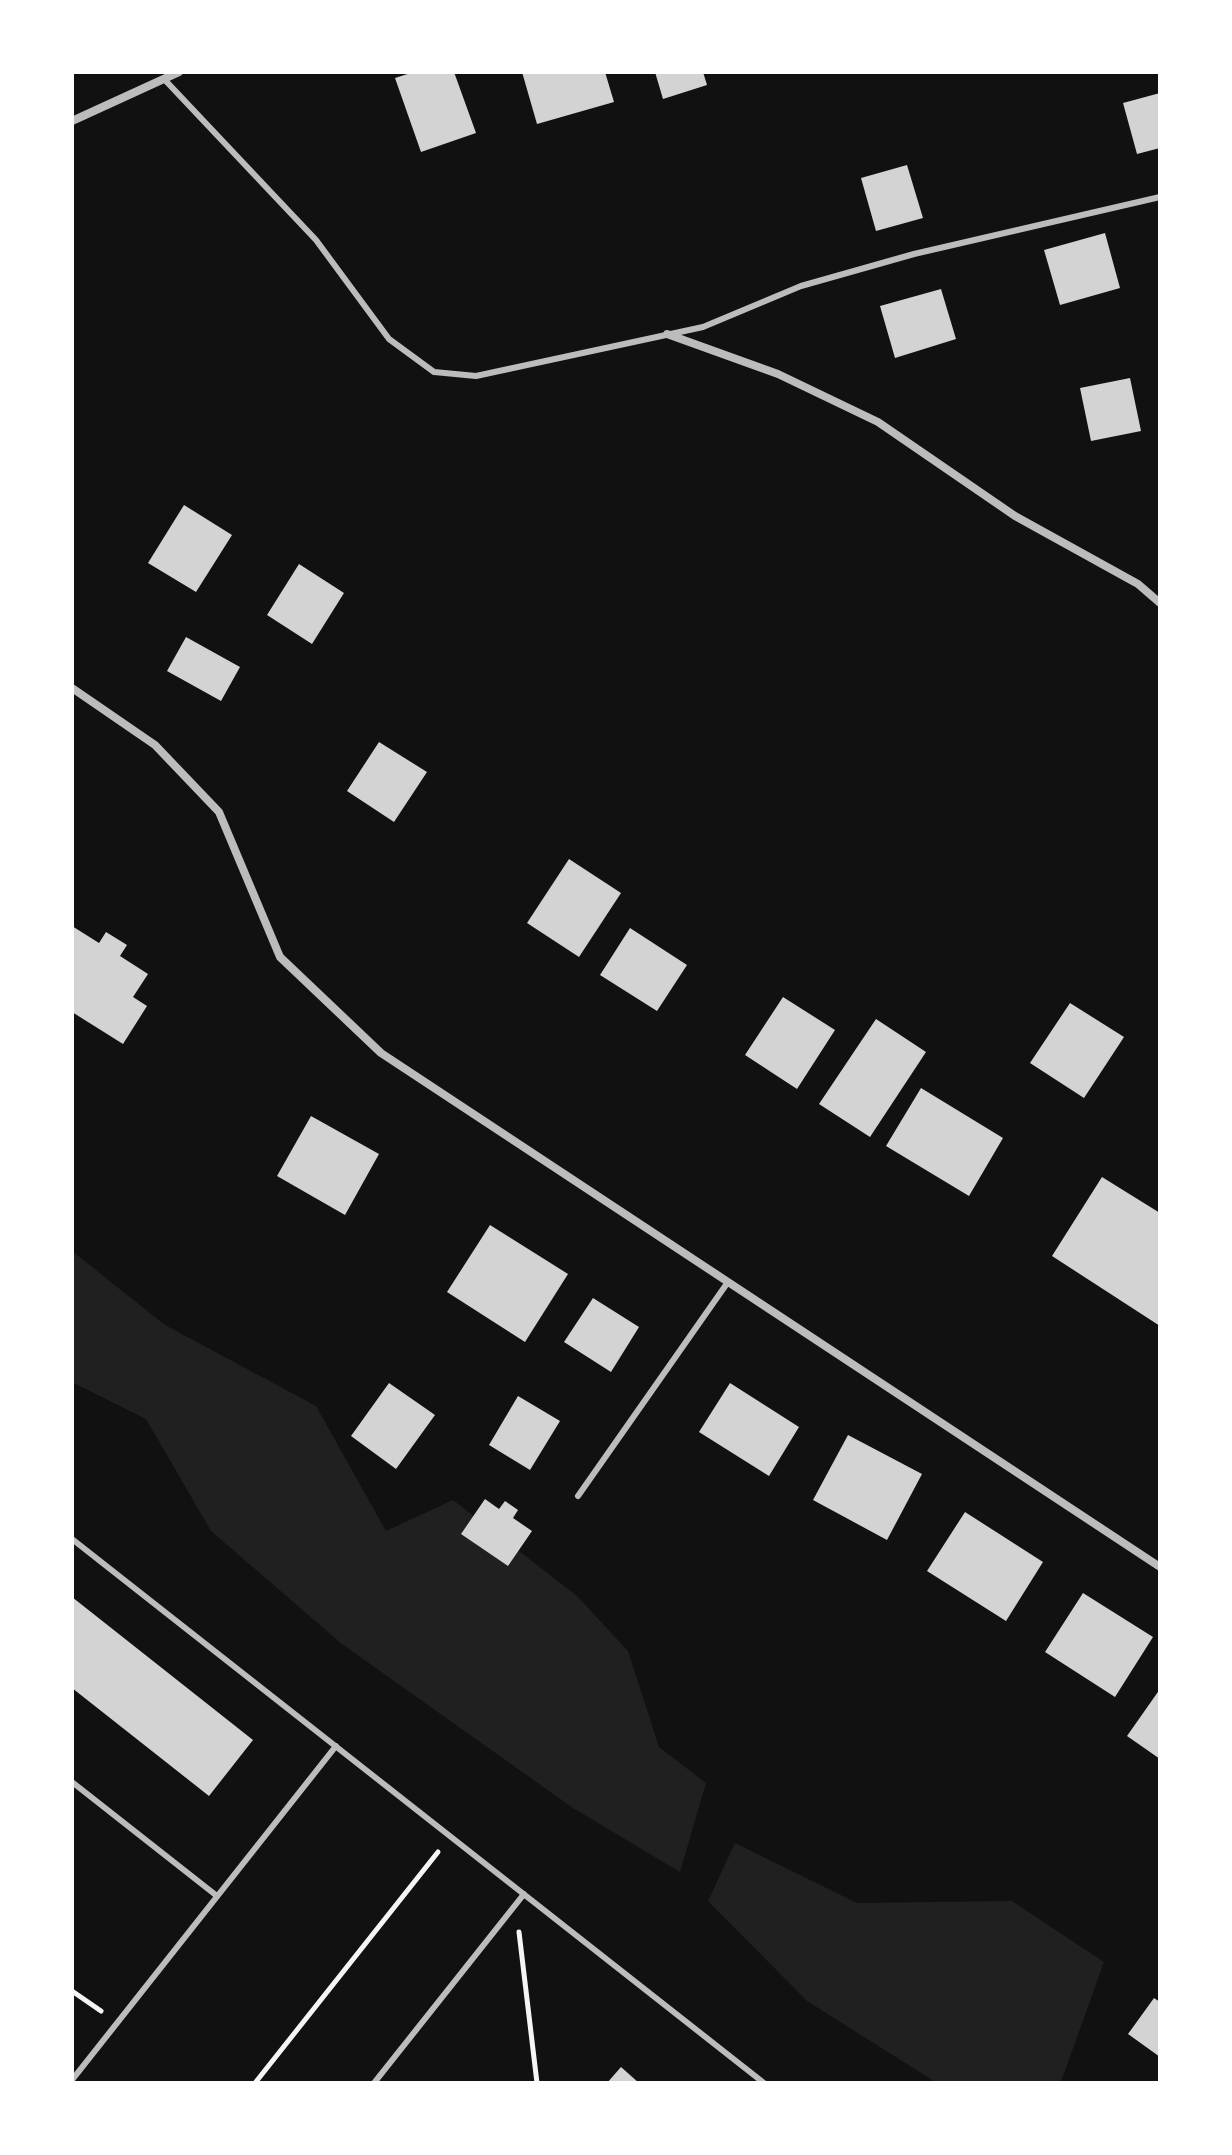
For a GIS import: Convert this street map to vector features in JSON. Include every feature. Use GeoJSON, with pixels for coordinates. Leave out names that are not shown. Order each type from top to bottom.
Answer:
{"type":"FeatureCollection","features":[{"type":"Feature","properties":{"kind":"street"},"geometry":{"type":"LineString","coordinates":[[72,121],[179,72]]}},
{"type":"Feature","properties":{"kind":"street"},"geometry":{"type":"LineString","coordinates":[[667,334],[778,374],[878,422],[1015,516],[1138,584],[1160,603]]}},
{"type":"Feature","properties":{"kind":"street"},"geometry":{"type":"LineString","coordinates":[[72,688],[155,745],[219,812],[280,957],[381,1053],[1160,1567]]}},
{"type":"Feature","properties":{"kind":"lane"},"geometry":{"type":"LineString","coordinates":[[164,79],[316,240],[389,339],[434,372],[476,376],[703,327],[815,282],[914,254],[1160,197]]}},
{"type":"Feature","properties":{"kind":"lane"},"geometry":{"type":"LineString","coordinates":[[578,1496],[728,1282]]}},
{"type":"Feature","properties":{"kind":"lane"},"geometry":{"type":"LineString","coordinates":[[72,1539],[764,2083]]}},
{"type":"Feature","properties":{"kind":"lane"},"geometry":{"type":"LineString","coordinates":[[72,2080],[336,1746]]}},
{"type":"Feature","properties":{"kind":"lane"},"geometry":{"type":"LineString","coordinates":[[72,1782],[217,1896]]}},
{"type":"Feature","properties":{"kind":"lane"},"geometry":{"type":"LineString","coordinates":[[374,2083],[524,1894]]}},
{"type":"Feature","properties":{"kind":"path"},"geometry":{"type":"LineString","coordinates":[[255,2083],[450,1837]]}},
{"type":"Feature","properties":{"kind":"path"},"geometry":{"type":"LineString","coordinates":[[516,1903],[537,2083]]}},
{"type":"Feature","properties":{"kind":"path"},"geometry":{"type":"LineString","coordinates":[[72,1991],[117,2022]]}},
{"type":"Feature","properties":{"kind":"shaded area"},"geometry":{"type":"Polygon","coordinates":[[[72,1251],[165,1325],[316,1406],[386,1531],[453,1500],[577,1596],[628,1651],[659,1747],[706,1783],[680,1872],[573,1808],[342,1644],[211,1531],[146,1419],[72,1382],[72,1251]]]}},
{"type":"Feature","properties":{"kind":"shaded area"},"geometry":{"type":"Polygon","coordinates":[[[735,1843],[857,1903],[1012,1901],[1104,1962],[1062,2079],[1057,2083],[937,2083],[807,2001],[708,1901],[735,1843]]]}},
{"type":"Feature","properties":{"kind":"building"},"geometry":{"type":"Polygon","coordinates":[[[414,72],[454,72],[476,133],[421,152],[395,78],[414,72]]]}},
{"type":"Feature","properties":{"kind":"building"},"geometry":{"type":"Polygon","coordinates":[[[522,72],[605,72],[614,102],[537,124],[522,72]]]}},
{"type":"Feature","properties":{"kind":"building"},"geometry":{"type":"Polygon","coordinates":[[[655,72],[703,72],[707,85],[663,99],[655,72]]]}},
{"type":"Feature","properties":{"kind":"building"},"geometry":{"type":"Polygon","coordinates":[[[1160,93],[1160,148],[1137,154],[1123,103],[1160,93]]]}},
{"type":"Feature","properties":{"kind":"building"},"geometry":{"type":"Polygon","coordinates":[[[907,165],[923,218],[876,231],[861,178],[907,165]]]}},
{"type":"Feature","properties":{"kind":"building"},"geometry":{"type":"Polygon","coordinates":[[[1105,233],[1120,288],[1060,305],[1044,250],[1105,233]]]}},
{"type":"Feature","properties":{"kind":"building"},"geometry":{"type":"Polygon","coordinates":[[[941,289],[956,339],[895,358],[880,306],[941,289]]]}},
{"type":"Feature","properties":{"kind":"building"},"geometry":{"type":"Polygon","coordinates":[[[1130,378],[1141,431],[1091,441],[1080,388],[1130,378]]]}},
{"type":"Feature","properties":{"kind":"building"},"geometry":{"type":"Polygon","coordinates":[[[184,505],[232,535],[196,592],[148,563],[184,505]]]}},
{"type":"Feature","properties":{"kind":"building"},"geometry":{"type":"Polygon","coordinates":[[[299,564],[344,593],[312,644],[267,615],[299,564]]]}},
{"type":"Feature","properties":{"kind":"building"},"geometry":{"type":"Polygon","coordinates":[[[186,637],[240,667],[221,701],[167,671],[186,637]]]}},
{"type":"Feature","properties":{"kind":"building"},"geometry":{"type":"Polygon","coordinates":[[[379,742],[427,772],[394,822],[347,791],[379,742]]]}},
{"type":"Feature","properties":{"kind":"building"},"geometry":{"type":"Polygon","coordinates":[[[569,859],[621,893],[579,957],[527,923],[569,859]]]}},
{"type":"Feature","properties":{"kind":"building"},"geometry":{"type":"Polygon","coordinates":[[[72,926],[99,943],[106,932],[127,945],[120,956],[148,974],[133,997],[147,1006],[123,1044],[72,1012],[72,926]]]}},
{"type":"Feature","properties":{"kind":"building"},"geometry":{"type":"Polygon","coordinates":[[[630,928],[687,965],[657,1011],[600,975],[630,928]]]}},
{"type":"Feature","properties":{"kind":"building"},"geometry":{"type":"Polygon","coordinates":[[[783,997],[835,1030],[797,1089],[745,1055],[783,997]]]}},
{"type":"Feature","properties":{"kind":"building"},"geometry":{"type":"Polygon","coordinates":[[[1070,1003],[1124,1037],[1084,1098],[1030,1063],[1070,1003]]]}},
{"type":"Feature","properties":{"kind":"building"},"geometry":{"type":"Polygon","coordinates":[[[876,1019],[926,1052],[870,1137],[819,1104],[876,1019]]]}},
{"type":"Feature","properties":{"kind":"building"},"geometry":{"type":"Polygon","coordinates":[[[921,1088],[1003,1138],[969,1196],[886,1146],[921,1088]]]}},
{"type":"Feature","properties":{"kind":"building"},"geometry":{"type":"Polygon","coordinates":[[[311,1116],[379,1154],[345,1215],[277,1176],[311,1116]]]}},
{"type":"Feature","properties":{"kind":"building"},"geometry":{"type":"Polygon","coordinates":[[[1102,1177],[1160,1213],[1160,1326],[1052,1256],[1102,1177]]]}},
{"type":"Feature","properties":{"kind":"building"},"geometry":{"type":"Polygon","coordinates":[[[490,1225],[568,1274],[525,1342],[447,1292],[490,1225]]]}},
{"type":"Feature","properties":{"kind":"building"},"geometry":{"type":"Polygon","coordinates":[[[593,1298],[639,1327],[611,1372],[564,1342],[593,1298]]]}},
{"type":"Feature","properties":{"kind":"building"},"geometry":{"type":"Polygon","coordinates":[[[389,1383],[435,1415],[396,1469],[351,1436],[389,1383]]]}},
{"type":"Feature","properties":{"kind":"building"},"geometry":{"type":"Polygon","coordinates":[[[730,1383],[799,1427],[769,1476],[699,1432],[730,1383]]]}},
{"type":"Feature","properties":{"kind":"building"},"geometry":{"type":"Polygon","coordinates":[[[518,1396],[560,1421],[530,1470],[489,1445],[518,1396]]]}},
{"type":"Feature","properties":{"kind":"building"},"geometry":{"type":"Polygon","coordinates":[[[848,1435],[922,1474],[887,1540],[813,1500],[848,1435]]]}},
{"type":"Feature","properties":{"kind":"building"},"geometry":{"type":"Polygon","coordinates":[[[485,1499],[499,1509],[505,1501],[518,1510],[513,1518],[532,1531],[508,1566],[461,1534],[485,1499]]]}},
{"type":"Feature","properties":{"kind":"building"},"geometry":{"type":"Polygon","coordinates":[[[965,1512],[1043,1562],[1006,1621],[927,1571],[965,1512]]]}},
{"type":"Feature","properties":{"kind":"building"},"geometry":{"type":"Polygon","coordinates":[[[1083,1593],[1153,1637],[1115,1697],[1045,1652],[1083,1593]]]}},
{"type":"Feature","properties":{"kind":"building"},"geometry":{"type":"Polygon","coordinates":[[[72,1597],[253,1740],[209,1796],[72,1688],[72,1597]]]}},
{"type":"Feature","properties":{"kind":"building"},"geometry":{"type":"Polygon","coordinates":[[[1160,1689],[1160,1759],[1127,1736],[1160,1689]]]}},
{"type":"Feature","properties":{"kind":"building"},"geometry":{"type":"Polygon","coordinates":[[[1154,1998],[1160,2002],[1160,2057],[1128,2034],[1154,1998]]]}},
{"type":"Feature","properties":{"kind":"building"},"geometry":{"type":"Polygon","coordinates":[[[621,2067],[639,2083],[607,2083],[621,2067]]]}}]}
